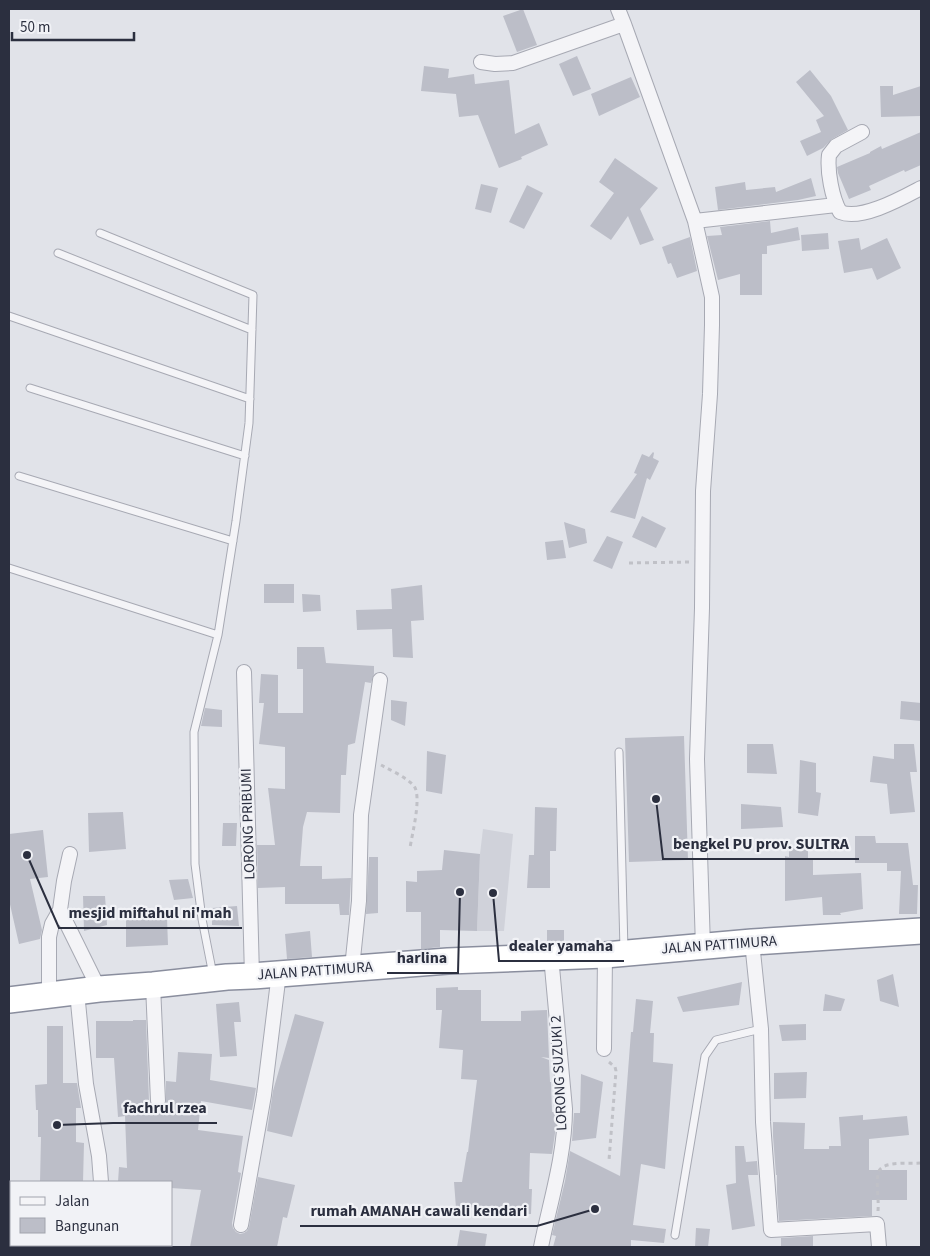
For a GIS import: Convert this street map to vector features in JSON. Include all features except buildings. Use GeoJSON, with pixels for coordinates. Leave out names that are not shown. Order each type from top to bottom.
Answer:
{"type":"FeatureCollection","features":[{"type":"Feature","properties":{"kind":"highway","name":"JALAN PATTIMURA"},"geometry":{"type":"LineString","coordinates":[[9,1000],[88,990],[279,973],[448,961],[615,954],[752,942],[921,931]]}},
{"type":"Feature","properties":{"kind":"street"},"geometry":{"type":"LineString","coordinates":[[618,9],[695,221],[712,296],[710,394],[702,491],[702,608],[697,758],[703,947]]}},
{"type":"Feature","properties":{"kind":"street"},"geometry":{"type":"LineString","coordinates":[[481,62],[495,64],[514,63],[624,24]]}},
{"type":"Feature","properties":{"kind":"street"},"geometry":{"type":"LineString","coordinates":[[862,132],[836,146],[829,154],[830,178],[836,205],[840,212],[844,214],[870,210],[921,188]]}},
{"type":"Feature","properties":{"kind":"street"},"geometry":{"type":"LineString","coordinates":[[695,221],[836,205]]}},
{"type":"Feature","properties":{"kind":"street","name":"LORONG PRIBUMI"},"geometry":{"type":"LineString","coordinates":[[244,672],[252,976]]}},
{"type":"Feature","properties":{"kind":"street"},"geometry":{"type":"LineString","coordinates":[[352,968],[358,910],[361,814],[380,680]]}},
{"type":"Feature","properties":{"kind":"street"},"geometry":{"type":"LineString","coordinates":[[49,996],[50,937],[52,924],[60,910],[70,854]]}},
{"type":"Feature","properties":{"kind":"street"},"geometry":{"type":"LineString","coordinates":[[60,910],[88,990],[86,1084],[99,1156],[101,1181]]}},
{"type":"Feature","properties":{"kind":"street"},"geometry":{"type":"LineString","coordinates":[[752,942],[761,1029],[763,1122],[771,1230],[877,1224],[879,1247]]}},
{"type":"Feature","properties":{"kind":"street"},"geometry":{"type":"LineString","coordinates":[[604,1049],[615,954]]}},
{"type":"Feature","properties":{"kind":"street","name":"LORONG SUZUKI 2"},"geometry":{"type":"LineString","coordinates":[[541,1247],[565,1126],[551,956]]}},
{"type":"Feature","properties":{"kind":"street"},"geometry":{"type":"LineString","coordinates":[[241,1225],[264,1095],[279,973]]}},
{"type":"Feature","properties":{"kind":"street"},"geometry":{"type":"LineString","coordinates":[[153,985],[158,1101]]}},
{"type":"Feature","properties":{"kind":"lane"},"geometry":{"type":"LineString","coordinates":[[100,233],[254,295],[249,423],[233,540],[218,636],[194,732],[195,864],[202,919],[214,978]]}},
{"type":"Feature","properties":{"kind":"lane"},"geometry":{"type":"LineString","coordinates":[[58,253],[252,330]]}},
{"type":"Feature","properties":{"kind":"lane"},"geometry":{"type":"LineString","coordinates":[[9,316],[250,399]]}},
{"type":"Feature","properties":{"kind":"lane"},"geometry":{"type":"LineString","coordinates":[[30,388],[244,456]]}},
{"type":"Feature","properties":{"kind":"lane"},"geometry":{"type":"LineString","coordinates":[[19,476],[233,540]]}},
{"type":"Feature","properties":{"kind":"lane"},"geometry":{"type":"LineString","coordinates":[[9,568],[218,636]]}},
{"type":"Feature","properties":{"kind":"lane"},"geometry":{"type":"LineString","coordinates":[[615,954],[619,752]]}},
{"type":"Feature","properties":{"kind":"lane"},"geometry":{"type":"LineString","coordinates":[[674,1235],[705,1056],[716,1040],[761,1029]]}},
{"type":"Feature","properties":{"kind":"path"},"geometry":{"type":"LineString","coordinates":[[629,563],[701,561]]}},
{"type":"Feature","properties":{"kind":"path"},"geometry":{"type":"LineString","coordinates":[[370,759],[408,780],[416,788],[418,800],[410,848]]}},
{"type":"Feature","properties":{"kind":"path"},"geometry":{"type":"LineString","coordinates":[[609,1160],[616,1071]]}},
{"type":"Feature","properties":{"kind":"path"},"geometry":{"type":"LineString","coordinates":[[877,1224],[878,1172],[882,1166],[890,1164],[921,1164]]}},
{"type":"Feature","properties":{"kind":"shaded area"},"geometry":{"type":"Polygon","coordinates":[[[483,829],[513,834],[504,931],[477,931],[480,854],[483,829]]]}},
{"type":"Feature","properties":{"kind":"place","name":"bengkel PU prov. SULTRA"},"geometry":{"type":"Point","coordinates":[656,799]}},
{"type":"Feature","properties":{"kind":"place","name":"mesjid miftahul ni'mah"},"geometry":{"type":"Point","coordinates":[27,855]}},
{"type":"Feature","properties":{"kind":"place","name":"harlina"},"geometry":{"type":"Point","coordinates":[460,892]}},
{"type":"Feature","properties":{"kind":"place","name":"dealer yamaha"},"geometry":{"type":"Point","coordinates":[493,893]}},
{"type":"Feature","properties":{"kind":"place","name":"fachrul rzea"},"geometry":{"type":"Point","coordinates":[57,1125]}},
{"type":"Feature","properties":{"kind":"place","name":"rumah AMANAH cawali kendari"},"geometry":{"type":"Point","coordinates":[595,1209]}}]}
